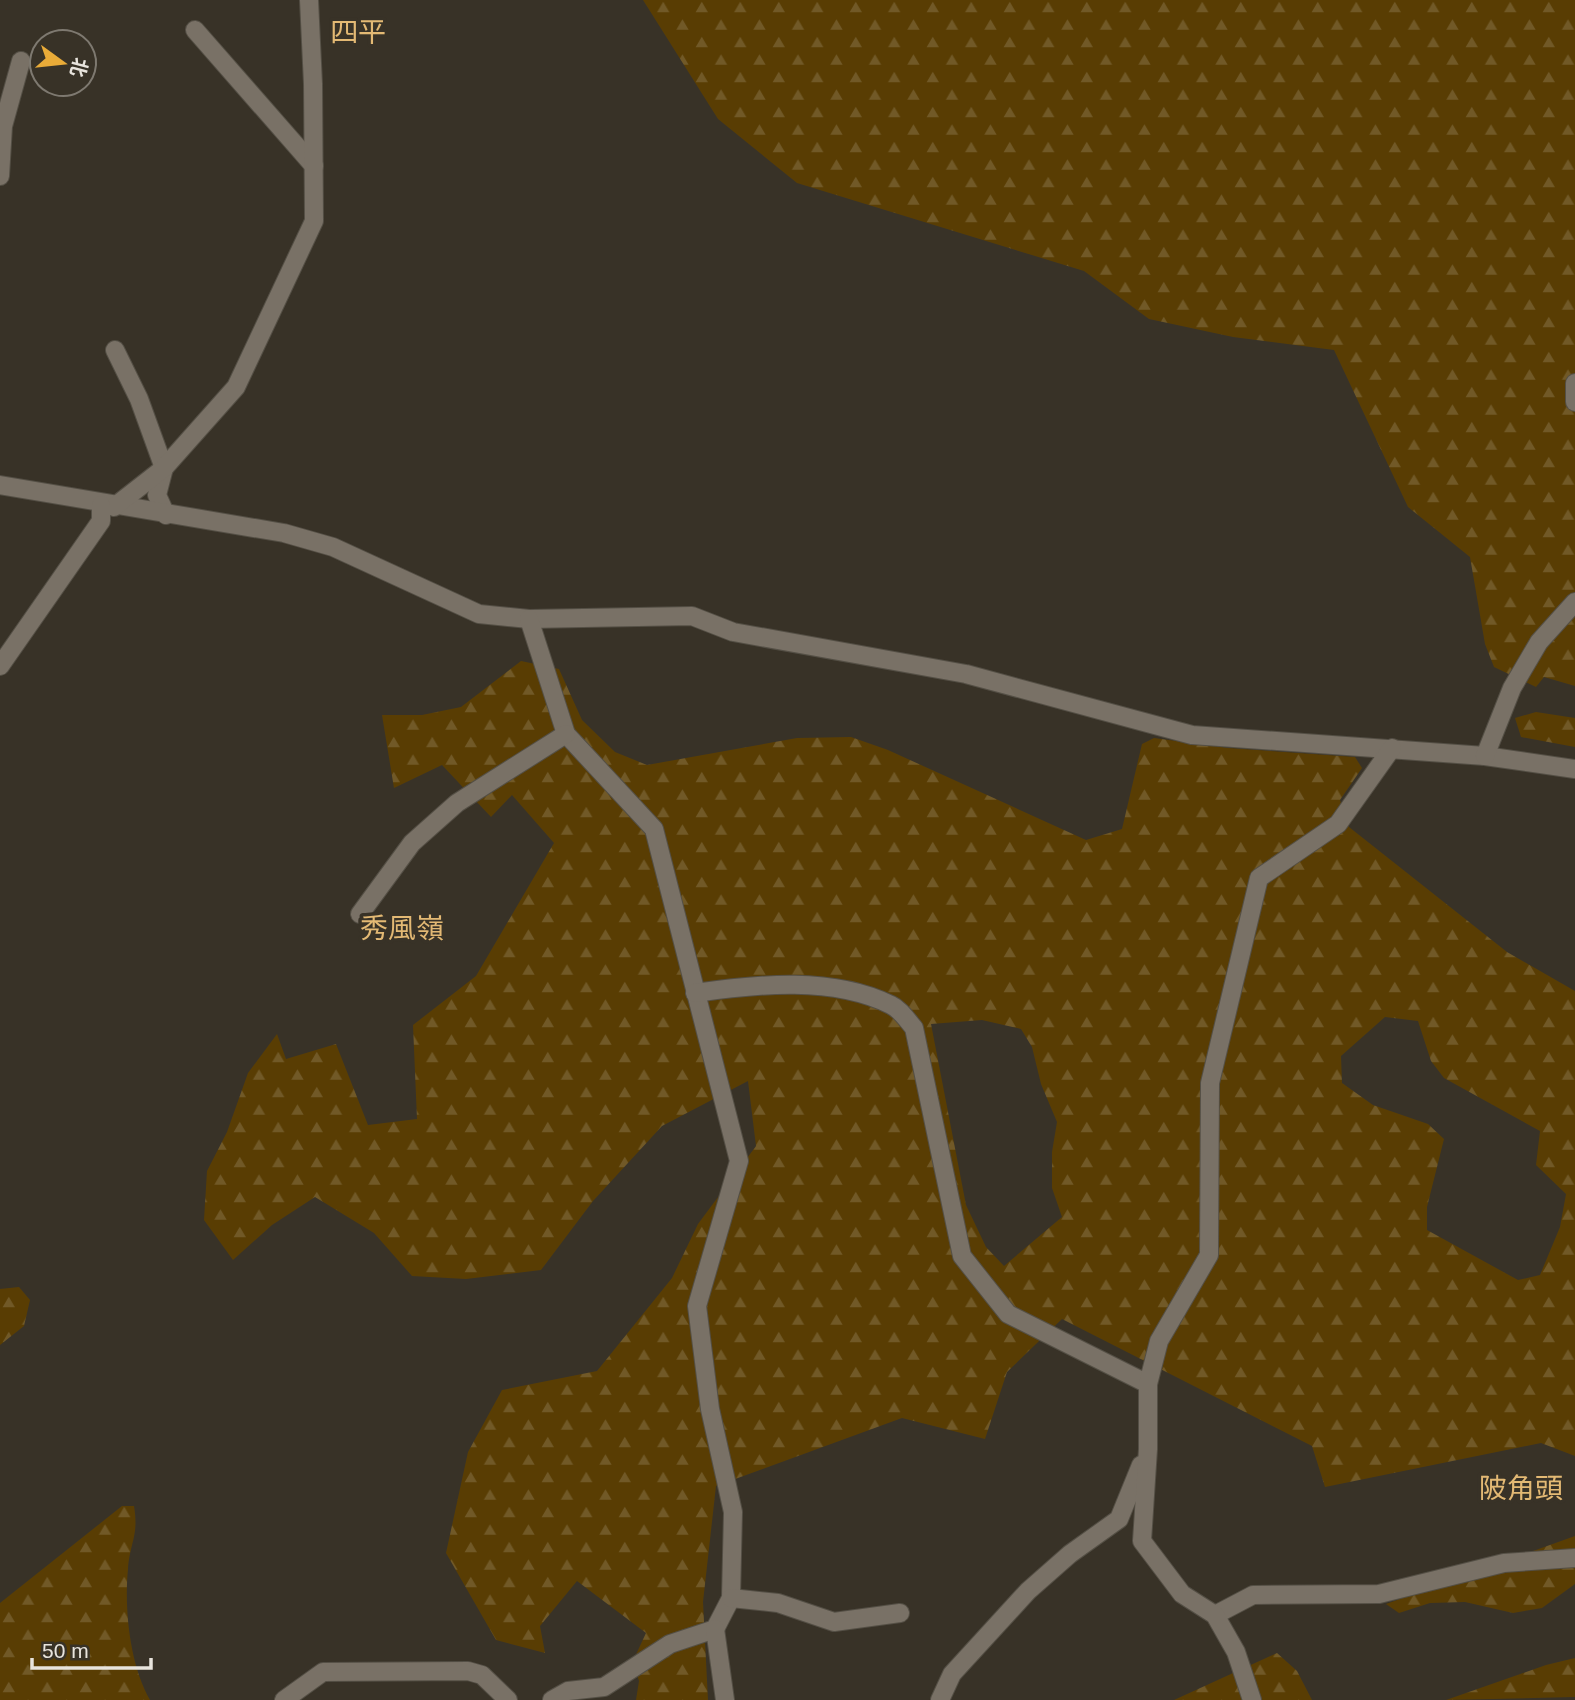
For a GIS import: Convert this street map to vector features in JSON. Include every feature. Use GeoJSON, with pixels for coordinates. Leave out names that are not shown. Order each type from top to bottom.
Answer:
{"type":"FeatureCollection","features":[{"type":"Feature","properties":{"kind":"street"},"geometry":{"type":"LineString","coordinates":[[0,666],[101,521],[108,506],[164,468],[236,387],[277,304],[314,221],[309,0]]}},
{"type":"Feature","properties":{"kind":"street"},"geometry":{"type":"LineString","coordinates":[[195,30],[314,166]]}},
{"type":"Feature","properties":{"kind":"street"},"geometry":{"type":"LineString","coordinates":[[0,176],[3,126],[21,61]]}},
{"type":"Feature","properties":{"kind":"street"},"geometry":{"type":"LineString","coordinates":[[115,351],[139,399],[164,468],[156,495],[166,515]]}},
{"type":"Feature","properties":{"kind":"street"},"geometry":{"type":"LineString","coordinates":[[1575,383],[1575,402]]}},
{"type":"Feature","properties":{"kind":"street"},"geometry":{"type":"LineString","coordinates":[[0,485],[108,506],[284,533],[333,547],[479,614],[529,620],[692,616],[733,632],[965,674],[1192,735],[1486,756],[1575,769]]}},
{"type":"Feature","properties":{"kind":"street"},"geometry":{"type":"LineString","coordinates":[[1486,756],[1519,677],[1539,642],[1575,602]]}},
{"type":"Feature","properties":{"kind":"street"},"geometry":{"type":"LineString","coordinates":[[529,620],[566,734],[654,829],[739,1161],[697,1306],[710,1409],[733,1513],[731,1598],[715,1629],[725,1700]]}},
{"type":"Feature","properties":{"kind":"street"},"geometry":{"type":"LineString","coordinates":[[360,914],[412,843],[457,803],[566,734]]}},
{"type":"Feature","properties":{"kind":"street"},"geometry":{"type":"LineString","coordinates":[[1252,1700],[1236,1653],[1214,1615],[1182,1594],[1142,1541],[1148,1449],[1148,1384],[1159,1341],[1209,1255],[1210,1083],[1259,878],[1338,824],[1392,748]]}},
{"type":"Feature","properties":{"kind":"street"},"geometry":{"type":"LineString","coordinates":[[695,993],[740,986],[794,985],[858,993],[894,1006],[914,1028],[962,1256],[1008,1314],[1148,1384]]}},
{"type":"Feature","properties":{"kind":"street"},"geometry":{"type":"LineString","coordinates":[[940,1700],[952,1674],[1028,1591],[1070,1554],[1119,1519],[1148,1449]]}},
{"type":"Feature","properties":{"kind":"street"},"geometry":{"type":"LineString","coordinates":[[1214,1615],[1253,1595],[1379,1594],[1504,1563],[1575,1559]]}},
{"type":"Feature","properties":{"kind":"street"},"geometry":{"type":"LineString","coordinates":[[731,1598],[779,1603],[834,1622],[900,1612]]}},
{"type":"Feature","properties":{"kind":"street"},"geometry":{"type":"LineString","coordinates":[[552,1700],[568,1691],[604,1687],[670,1644],[715,1629]]}},
{"type":"Feature","properties":{"kind":"street"},"geometry":{"type":"LineString","coordinates":[[284,1700],[323,1672],[468,1671],[482,1675],[508,1700]]}},
{"type":"Feature","properties":{"kind":"green space"},"geometry":{"type":"Polygon","coordinates":[[[643,0],[1575,0],[1575,686],[1544,677],[1536,687],[1494,667],[1485,644],[1470,557],[1408,507],[1334,350],[1233,337],[1149,319],[1084,271],[797,183],[718,119],[643,0]]]}},
{"type":"Feature","properties":{"kind":"green space"},"geometry":{"type":"Polygon","coordinates":[[[521,661],[559,669],[582,720],[615,752],[647,765],[797,738],[851,737],[888,750],[1086,840],[1122,829],[1142,744],[1154,738],[1228,748],[1355,757],[1362,768],[1340,800],[1349,827],[1507,952],[1575,991],[1575,1456],[1541,1443],[1325,1487],[1312,1446],[1062,1319],[1007,1372],[985,1439],[902,1418],[716,1486],[703,1602],[708,1700],[636,1700],[639,1681],[633,1661],[646,1633],[577,1581],[540,1626],[545,1653],[496,1640],[446,1553],[468,1452],[502,1390],[597,1371],[672,1278],[698,1224],[756,1146],[748,1081],[662,1126],[593,1201],[541,1270],[466,1279],[412,1276],[374,1233],[315,1197],[272,1225],[233,1260],[204,1220],[207,1171],[227,1132],[248,1073],[277,1034],[286,1059],[336,1044],[368,1125],[417,1119],[413,1025],[476,976],[554,843],[512,795],[491,817],[442,765],[394,788],[382,715],[422,715],[461,707],[521,661]],[[1385,1017],[1341,1056],[1342,1083],[1373,1105],[1428,1124],[1444,1139],[1427,1207],[1427,1230],[1518,1280],[1540,1275],[1560,1227],[1566,1194],[1536,1165],[1540,1131],[1444,1078],[1431,1061],[1418,1021],[1385,1017]],[[982,1020],[931,1024],[966,1205],[986,1247],[1004,1266],[1062,1217],[1052,1188],[1052,1152],[1057,1122],[1041,1084],[1032,1047],[1021,1029],[982,1020]]]}},
{"type":"Feature","properties":{"kind":"green space"},"geometry":{"type":"Polygon","coordinates":[[[1536,712],[1575,718],[1575,747],[1521,737],[1515,718],[1536,712]]]}},
{"type":"Feature","properties":{"kind":"green space"},"geometry":{"type":"Polygon","coordinates":[[[19,1287],[30,1300],[24,1326],[0,1345],[0,1289],[19,1287]]]}},
{"type":"Feature","properties":{"kind":"green space"},"geometry":{"type":"Polygon","coordinates":[[[122,1506],[134,1506],[135,1532],[127,1585],[128,1619],[133,1654],[150,1700],[0,1700],[0,1603],[122,1506]]]}},
{"type":"Feature","properties":{"kind":"green space"},"geometry":{"type":"Polygon","coordinates":[[[1575,1536],[1575,1584],[1542,1608],[1513,1613],[1465,1602],[1430,1603],[1399,1613],[1386,1604],[1575,1536]]]}},
{"type":"Feature","properties":{"kind":"green space"},"geometry":{"type":"Polygon","coordinates":[[[1277,1653],[1297,1671],[1312,1700],[1174,1700],[1277,1653]]]}},
{"type":"Feature","properties":{"kind":"green space"},"geometry":{"type":"Polygon","coordinates":[[[1575,1658],[1575,1697],[1446,1700],[1546,1665],[1575,1658]]]}},
{"type":"Feature","properties":{"kind":"district","name":"四平"},"geometry":{"type":"Point","coordinates":[358,32]}},
{"type":"Feature","properties":{"kind":"district","name":"秀風嶺"},"geometry":{"type":"Point","coordinates":[402,928]}},
{"type":"Feature","properties":{"kind":"district","name":"陂角頭"},"geometry":{"type":"Point","coordinates":[1521,1488]}}]}
